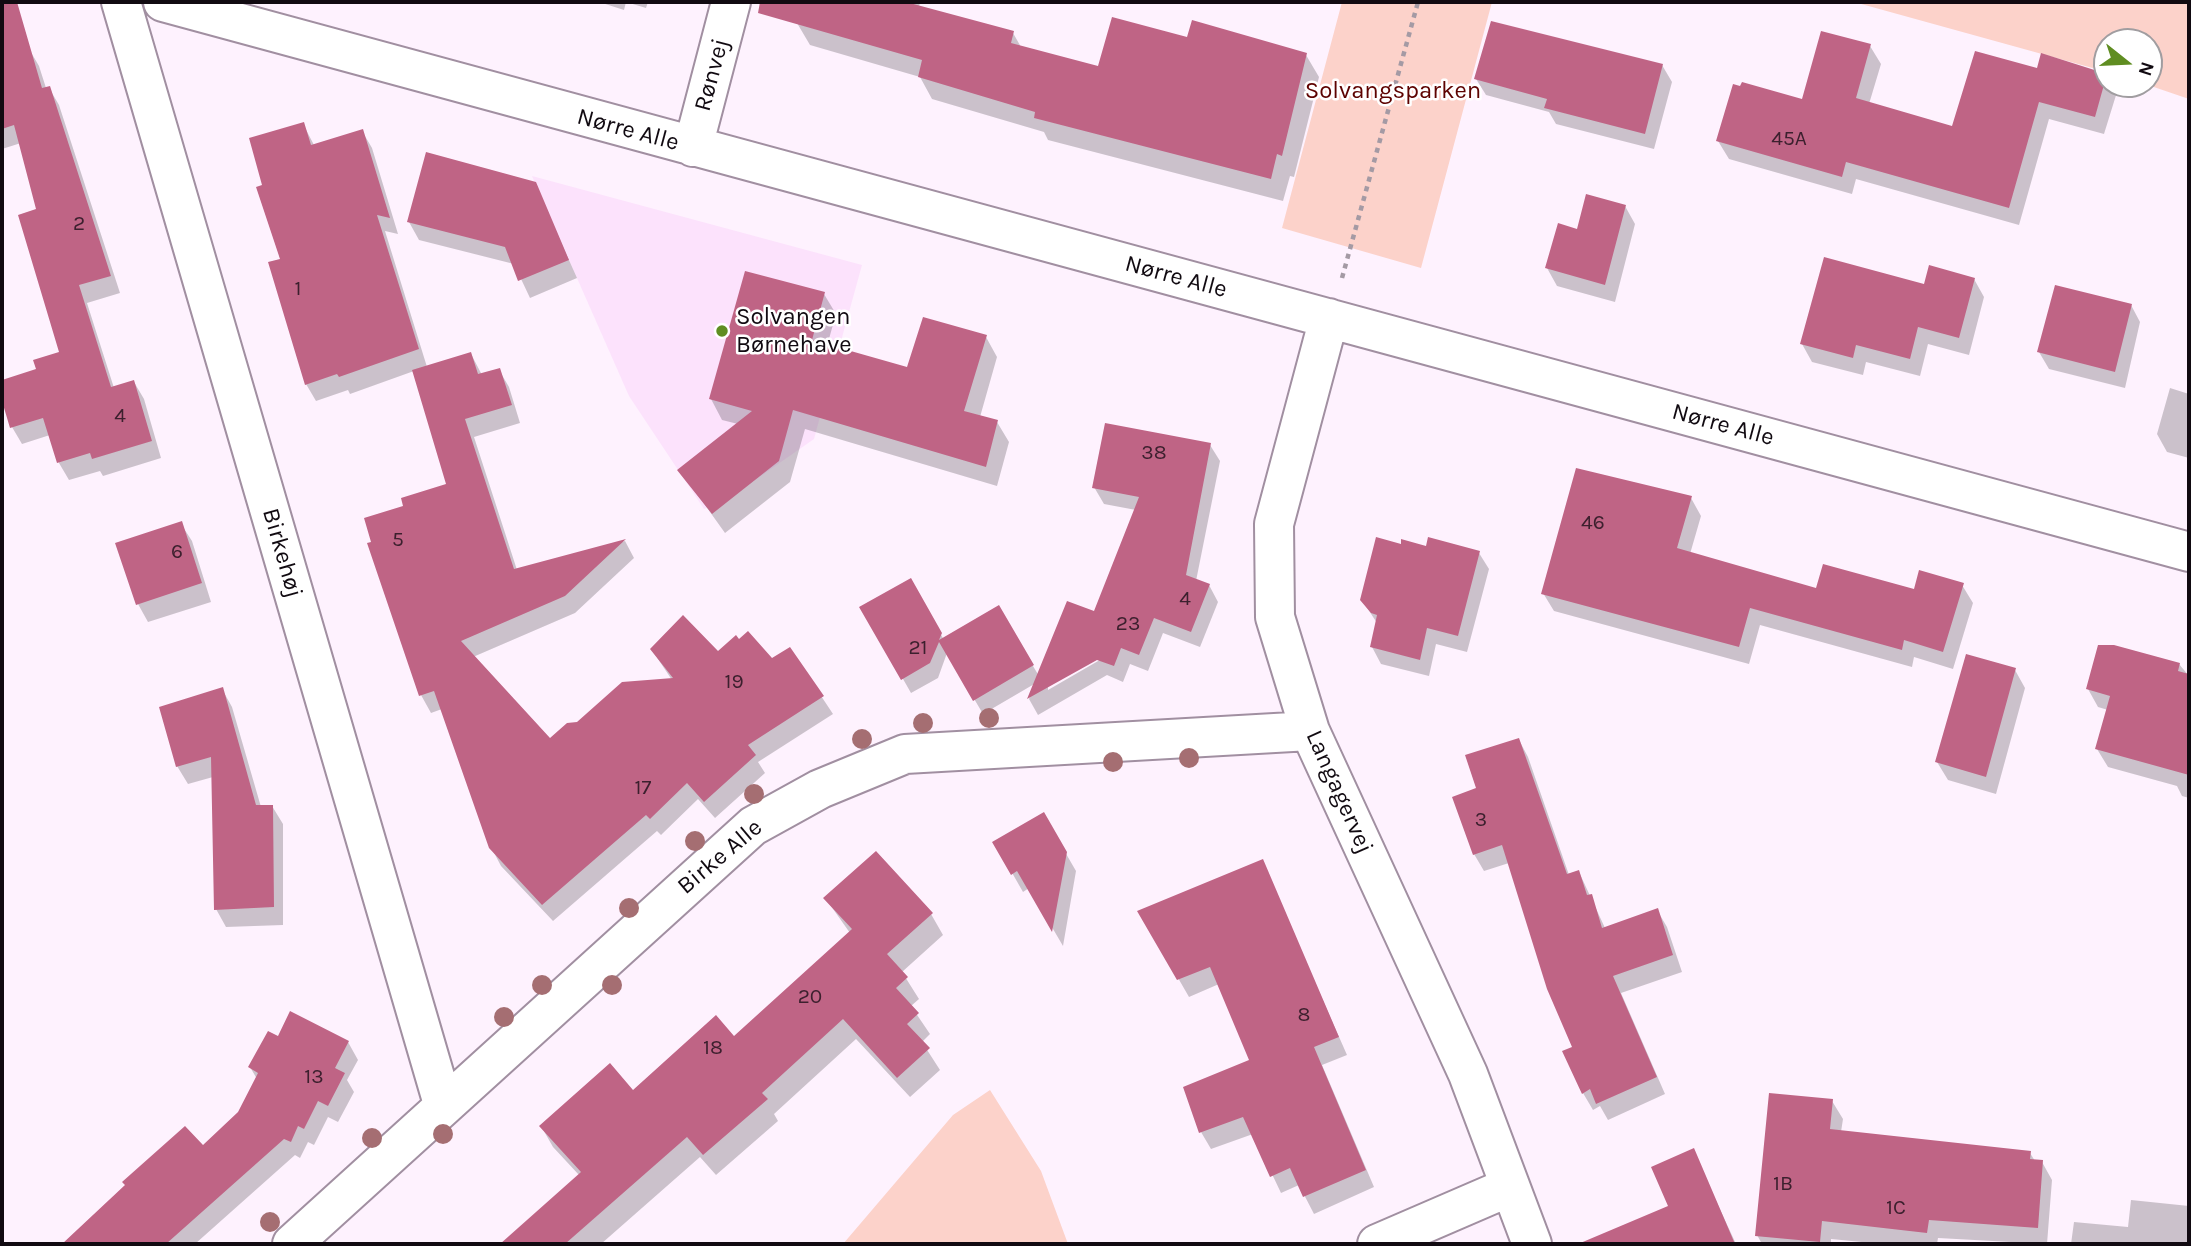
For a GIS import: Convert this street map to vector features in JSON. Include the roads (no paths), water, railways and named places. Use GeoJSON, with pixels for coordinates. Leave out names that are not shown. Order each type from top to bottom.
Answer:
{"type":"FeatureCollection","features":[{"type":"Feature","properties":{"kind":"street","name":"Birkehøj"},"geometry":{"type":"LineString","coordinates":[[121,2],[443,1104]]}},
{"type":"Feature","properties":{"kind":"street","name":"Nørre Alle"},"geometry":{"type":"LineString","coordinates":[[163,2],[2189,552]]}},
{"type":"Feature","properties":{"kind":"street","name":"Rønvej"},"geometry":{"type":"LineString","coordinates":[[693,147],[732,2]]}},
{"type":"Feature","properties":{"kind":"street","name":"Langagervej"},"geometry":{"type":"LineString","coordinates":[[1329,318],[1275,524],[1275,617],[1310,731],[1468,1074],[1532,1244]]}},
{"type":"Feature","properties":{"kind":"street","name":"Birke Alle"},"geometry":{"type":"LineString","coordinates":[[292,1244],[752,826],[820,789],[905,754],[1310,731]]}},
{"type":"Feature","properties":{"kind":"street"},"geometry":{"type":"LineString","coordinates":[[1377,1244],[1509,1187]]}},
{"type":"Feature","properties":{"kind":"place","name":"Solvangen Børnehave"},"geometry":{"type":"Point","coordinates":[722,331]}},
{"type":"Feature","properties":{"kind":"park label","name":"Solvangsparken"},"geometry":{"type":"Point","coordinates":[1393,91]}}]}
